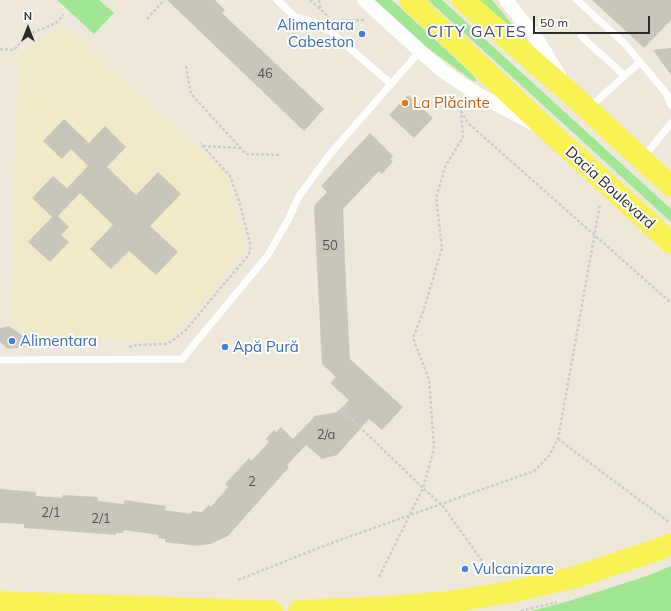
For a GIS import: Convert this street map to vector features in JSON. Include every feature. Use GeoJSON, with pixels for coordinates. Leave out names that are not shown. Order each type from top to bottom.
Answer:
{"type":"FeatureCollection","features":[{"type":"Feature","properties":{"kind":"main road","name":"Dacia Boulevard"},"geometry":{"type":"LineString","coordinates":[[410,0],[550,132],[671,243]]}},
{"type":"Feature","properties":{"kind":"main road"},"geometry":{"type":"LineString","coordinates":[[463,0],[588,109],[671,186]]}},
{"type":"Feature","properties":{"kind":"main road"},"geometry":{"type":"LineString","coordinates":[[299,611],[391,607],[449,602],[510,592],[576,577],[671,544]]}},
{"type":"Feature","properties":{"kind":"main road"},"geometry":{"type":"LineString","coordinates":[[0,602],[227,611],[272,611]]}},
{"type":"Feature","properties":{"kind":"street","name":"Dacia Boulevard"},"geometry":{"type":"LineString","coordinates":[[364,0],[444,72],[479,95],[550,132]]}},
{"type":"Feature","properties":{"kind":"street"},"geometry":{"type":"LineString","coordinates":[[506,0],[539,42],[570,93]]}},
{"type":"Feature","properties":{"kind":"lane"},"geometry":{"type":"LineString","coordinates":[[277,0],[295,17],[310,21],[330,31],[391,84]]}},
{"type":"Feature","properties":{"kind":"lane"},"geometry":{"type":"LineString","coordinates":[[577,0],[625,44],[666,93],[671,105]]}},
{"type":"Feature","properties":{"kind":"lane"},"geometry":{"type":"LineString","coordinates":[[581,36],[624,76]]}},
{"type":"Feature","properties":{"kind":"lane"},"geometry":{"type":"LineString","coordinates":[[0,360],[182,359],[268,255],[288,220],[299,196],[330,154],[420,51]]}},
{"type":"Feature","properties":{"kind":"lane"},"geometry":{"type":"LineString","coordinates":[[588,109],[640,62]]}},
{"type":"Feature","properties":{"kind":"lane"},"geometry":{"type":"LineString","coordinates":[[642,159],[671,123]]}},
{"type":"Feature","properties":{"kind":"path"},"geometry":{"type":"LineString","coordinates":[[147,19],[164,0]]}},
{"type":"Feature","properties":{"kind":"path"},"geometry":{"type":"LineString","coordinates":[[319,0],[321,10]]}},
{"type":"Feature","properties":{"kind":"path"},"geometry":{"type":"LineString","coordinates":[[0,49],[14,50],[27,35],[56,23],[64,15]]}},
{"type":"Feature","properties":{"kind":"path"},"geometry":{"type":"LineString","coordinates":[[334,21],[368,20],[362,15]]}},
{"type":"Feature","properties":{"kind":"path"},"geometry":{"type":"LineString","coordinates":[[186,66],[191,94],[246,154],[279,155]]}},
{"type":"Feature","properties":{"kind":"path"},"geometry":{"type":"LineString","coordinates":[[379,577],[423,488],[434,448],[429,380],[413,338],[424,309],[442,248],[436,198],[445,167],[463,137],[461,111],[463,97]]}},
{"type":"Feature","properties":{"kind":"path"},"geometry":{"type":"LineString","coordinates":[[461,111],[468,123],[671,303]]}},
{"type":"Feature","properties":{"kind":"path"},"geometry":{"type":"LineString","coordinates":[[124,349],[136,345],[165,344],[176,338],[187,329],[248,256],[250,251],[250,243],[239,201],[230,176],[201,145],[240,148]]}},
{"type":"Feature","properties":{"kind":"path"},"geometry":{"type":"LineString","coordinates":[[238,580],[326,545],[534,472],[549,456],[558,439],[600,204]]}},
{"type":"Feature","properties":{"kind":"path"},"geometry":{"type":"LineString","coordinates":[[341,409],[442,505],[493,576]]}},
{"type":"Feature","properties":{"kind":"path"},"geometry":{"type":"LineString","coordinates":[[558,439],[669,522]]}},
{"type":"Feature","properties":{"kind":"shaded area"},"geometry":{"type":"Polygon","coordinates":[[[61,24],[225,173],[245,251],[170,339],[42,340],[12,322],[15,126],[20,54],[61,24]]]}},
{"type":"Feature","properties":{"kind":"green space"},"geometry":{"type":"Polygon","coordinates":[[[57,0],[99,0],[114,13],[94,34],[57,0]]]}},
{"type":"Feature","properties":{"kind":"green space"},"geometry":{"type":"Polygon","coordinates":[[[375,0],[392,0],[471,73],[476,81],[473,81],[429,49],[375,0]]]}},
{"type":"Feature","properties":{"kind":"green space"},"geometry":{"type":"Polygon","coordinates":[[[428,0],[442,0],[671,209],[671,222],[428,0]]]}},
{"type":"Feature","properties":{"kind":"green space"},"geometry":{"type":"Polygon","coordinates":[[[479,0],[492,0],[516,29],[516,31],[515,31],[479,0]]]}},
{"type":"Feature","properties":{"kind":"green space"},"geometry":{"type":"Polygon","coordinates":[[[671,566],[671,611],[531,611],[569,601],[647,576],[671,566]]]}},
{"type":"Feature","properties":{"kind":"building"},"geometry":{"type":"Polygon","coordinates":[[[167,0],[215,0],[225,10],[222,13],[324,109],[304,131],[167,0]]]}},
{"type":"Feature","properties":{"kind":"building"},"geometry":{"type":"Polygon","coordinates":[[[592,0],[671,0],[671,20],[644,48],[592,0]]]}},
{"type":"Feature","properties":{"kind":"building"},"geometry":{"type":"Polygon","coordinates":[[[671,48],[671,75],[653,50],[671,48]]]}},
{"type":"Feature","properties":{"kind":"building"},"geometry":{"type":"Polygon","coordinates":[[[408,95],[433,118],[414,138],[389,115],[408,95]]]}},
{"type":"Feature","properties":{"kind":"building"},"geometry":{"type":"Polygon","coordinates":[[[64,119],[89,143],[105,126],[126,147],[107,167],[136,195],[158,172],[181,194],[150,226],[178,252],[156,275],[129,251],[111,269],[90,249],[113,225],[80,193],[58,216],[69,227],[61,235],[69,242],[50,262],[28,242],[52,217],[32,198],[53,176],[67,188],[88,166],[71,149],[62,159],[43,141],[64,119]]]}},
{"type":"Feature","properties":{"kind":"building"},"geometry":{"type":"Polygon","coordinates":[[[370,133],[393,156],[390,159],[393,161],[382,174],[379,171],[343,209],[346,284],[350,359],[403,407],[382,430],[369,419],[337,455],[322,459],[306,445],[287,465],[289,467],[228,536],[210,544],[197,546],[165,542],[165,539],[158,538],[159,535],[124,530],[123,533],[116,533],[116,535],[24,528],[24,524],[0,523],[0,489],[36,492],[36,496],[62,498],[63,495],[98,497],[98,501],[124,504],[124,500],[166,506],[165,510],[191,514],[192,511],[202,512],[209,505],[211,507],[228,487],[225,484],[249,458],[251,461],[269,442],[266,439],[274,430],[276,432],[281,427],[293,439],[315,416],[337,412],[349,400],[330,383],[336,377],[322,364],[314,206],[327,192],[321,186],[370,133]]]}},
{"type":"Feature","properties":{"kind":"building"},"geometry":{"type":"Polygon","coordinates":[[[9,326],[23,336],[25,347],[8,349],[0,342],[0,328],[9,326]]]}},
{"type":"Feature","properties":{"kind":"place","name":"Alimentara Cabeston"},"geometry":{"type":"Point","coordinates":[362,34]}},
{"type":"Feature","properties":{"kind":"place","name":"La Plăcinte"},"geometry":{"type":"Point","coordinates":[405,103]}},
{"type":"Feature","properties":{"kind":"place","name":"Alimentara"},"geometry":{"type":"Point","coordinates":[12,341]}},
{"type":"Feature","properties":{"kind":"place","name":"Apă Pură"},"geometry":{"type":"Point","coordinates":[225,347]}},
{"type":"Feature","properties":{"kind":"place","name":"Vulcanizare"},"geometry":{"type":"Point","coordinates":[465,569]}},
{"type":"Feature","properties":{"kind":"district","name":"CITY GATES"},"geometry":{"type":"Point","coordinates":[477,32]}}]}
